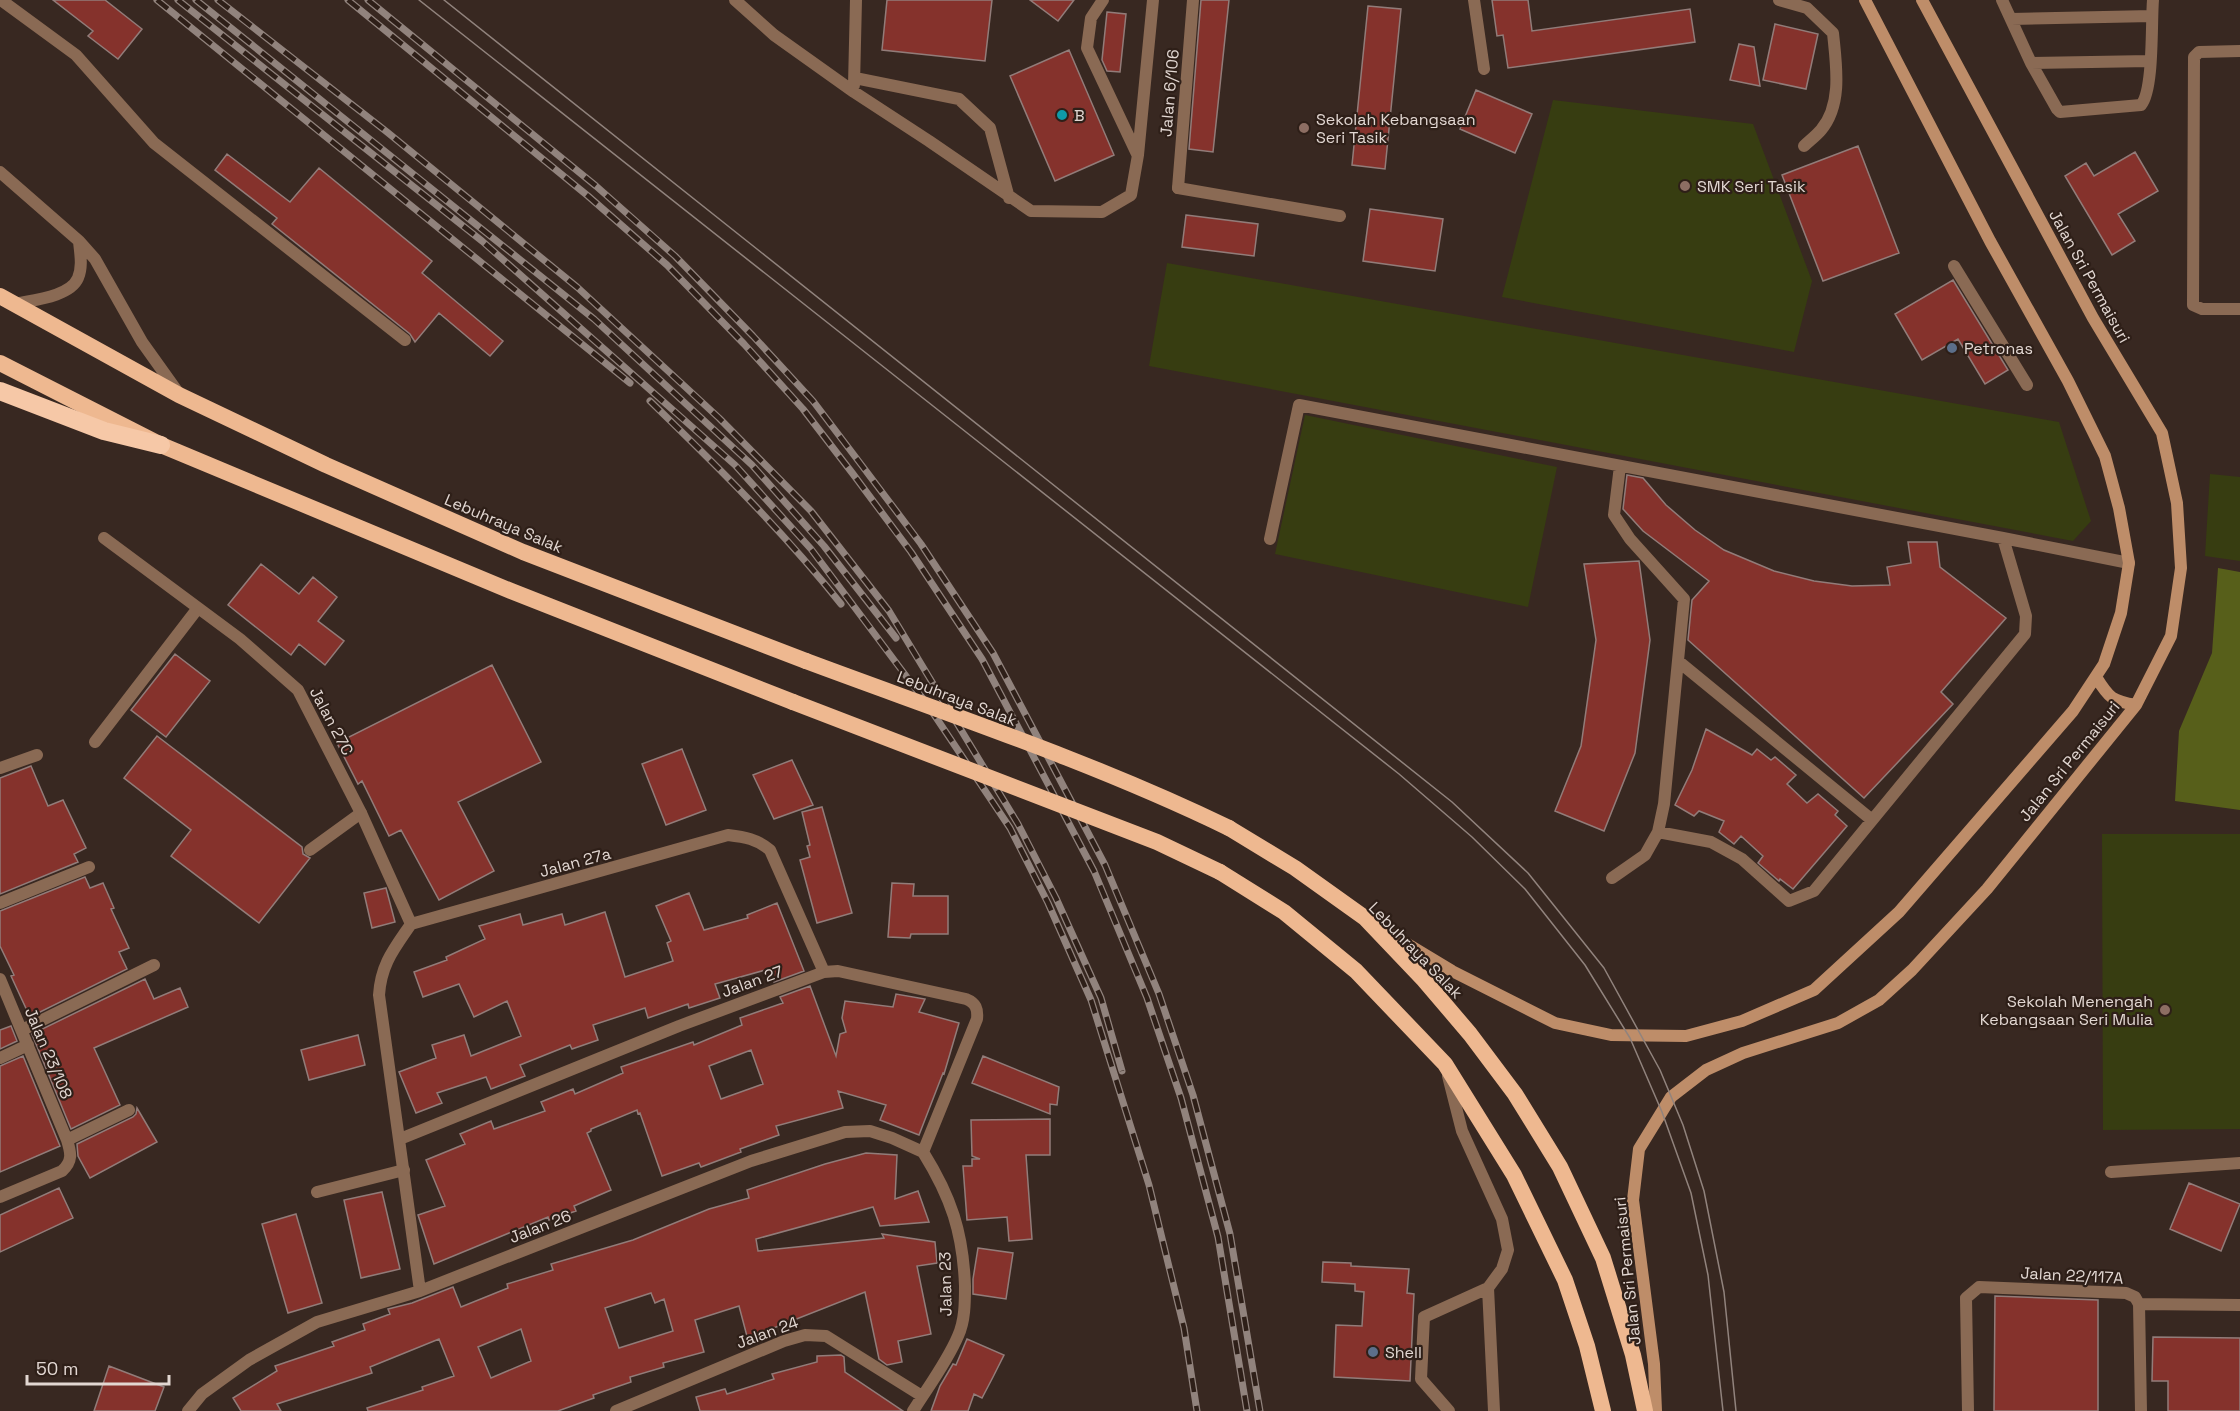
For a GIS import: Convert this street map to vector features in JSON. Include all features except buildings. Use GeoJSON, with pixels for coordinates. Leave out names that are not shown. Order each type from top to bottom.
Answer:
{"type":"FeatureCollection","features":[{"type":"Feature","properties":{"kind":"highway","name":"Lebuhraya Salak"},"geometry":{"type":"LineString","coordinates":[[7,300],[179,395],[326,465],[523,552],[1116,777],[1176,802],[1229,828],[1295,868],[1365,918],[1424,980],[1470,1034],[1515,1094],[1560,1167],[1603,1258],[1633,1355],[1645,1411]]}},
{"type":"Feature","properties":{"kind":"highway"},"geometry":{"type":"LineString","coordinates":[[0,363],[161,445],[511,591],[1157,842],[1220,872],[1284,912],[1356,970],[1445,1064],[1514,1175],[1565,1280],[1587,1346],[1603,1411]]}},
{"type":"Feature","properties":{"kind":"highway"},"geometry":{"type":"LineString","coordinates":[[0,391],[104,431],[161,445]]}},
{"type":"Feature","properties":{"kind":"main road","name":"Jalan Sri Permaisuri"},"geometry":{"type":"LineString","coordinates":[[1365,918],[1452,970],[1556,1023],[1611,1035],[1686,1036],[1743,1021],[1814,990],[1899,912],[2073,711],[2104,664],[2121,613],[2129,563],[2119,508],[2105,456],[2068,381],[1990,241],[1865,0]]}},
{"type":"Feature","properties":{"kind":"main road","name":"Jalan Sri Permaisuri"},"geometry":{"type":"LineString","coordinates":[[1656,1411],[1654,1364],[1633,1200],[1640,1149],[1671,1097],[1706,1070],[1743,1053],[1838,1023],[1879,1000],[1912,970],[1987,889],[2136,705],[2171,636],[2181,567],[2177,504],[2162,433],[2093,318],[1923,0]]}},
{"type":"Feature","properties":{"kind":"main road"},"geometry":{"type":"LineString","coordinates":[[2096,677],[2107,695],[2116,702],[2136,705]]}},
{"type":"Feature","properties":{"kind":"street"},"geometry":{"type":"LineString","coordinates":[[1,0],[76,55],[154,143],[405,340]]}},
{"type":"Feature","properties":{"kind":"street"},"geometry":{"type":"LineString","coordinates":[[735,0],[749,6],[774,35],[1030,211],[1101,212],[1131,195],[1138,155],[1153,0]]}},
{"type":"Feature","properties":{"kind":"street"},"geometry":{"type":"LineString","coordinates":[[854,92],[856,0]]}},
{"type":"Feature","properties":{"kind":"street"},"geometry":{"type":"LineString","coordinates":[[1103,0],[1091,18],[1087,48],[1138,155]]}},
{"type":"Feature","properties":{"kind":"street","name":"Jalan 6/106"},"geometry":{"type":"LineString","coordinates":[[1193,0],[1178,188],[1340,216]]}},
{"type":"Feature","properties":{"kind":"street"},"geometry":{"type":"LineString","coordinates":[[1474,0],[1484,69]]}},
{"type":"Feature","properties":{"kind":"street"},"geometry":{"type":"LineString","coordinates":[[1779,0],[1807,8],[1833,33],[1836,84],[1833,107],[1822,129],[1804,146]]}},
{"type":"Feature","properties":{"kind":"street"},"geometry":{"type":"LineString","coordinates":[[2002,0],[2031,63],[2060,112],[2141,105],[2146,99],[2152,0]]}},
{"type":"Feature","properties":{"kind":"street"},"geometry":{"type":"LineString","coordinates":[[2011,19],[2152,16]]}},
{"type":"Feature","properties":{"kind":"street"},"geometry":{"type":"LineString","coordinates":[[2240,51],[2199,52],[2194,57],[2193,305],[2202,309],[2240,309]]}},
{"type":"Feature","properties":{"kind":"street"},"geometry":{"type":"LineString","coordinates":[[2031,63],[2150,61]]}},
{"type":"Feature","properties":{"kind":"street"},"geometry":{"type":"LineString","coordinates":[[855,78],[960,99],[990,128],[1009,198]]}},
{"type":"Feature","properties":{"kind":"street"},"geometry":{"type":"LineString","coordinates":[[0,172],[79,241],[95,259],[147,350],[179,395]]}},
{"type":"Feature","properties":{"kind":"street"},"geometry":{"type":"LineString","coordinates":[[7,300],[62,293],[78,280],[81,263],[79,241]]}},
{"type":"Feature","properties":{"kind":"street"},"geometry":{"type":"LineString","coordinates":[[1954,266],[2027,385]]}},
{"type":"Feature","properties":{"kind":"street"},"geometry":{"type":"LineString","coordinates":[[1270,539],[1299,405],[2129,563]]}},
{"type":"Feature","properties":{"kind":"street"},"geometry":{"type":"LineString","coordinates":[[1612,878],[1646,855],[1658,832],[1664,804],[1684,599],[1630,539],[1614,516],[1620,466]]}},
{"type":"Feature","properties":{"kind":"street","name":"Jalan 27C"},"geometry":{"type":"LineString","coordinates":[[104,538],[240,639],[298,690],[361,813],[411,924]]}},
{"type":"Feature","properties":{"kind":"street"},"geometry":{"type":"LineString","coordinates":[[1658,832],[1711,842],[1743,859],[1789,900],[1814,891],[2025,634],[2026,616],[2003,538]]}},
{"type":"Feature","properties":{"kind":"street"},"geometry":{"type":"LineString","coordinates":[[95,742],[198,608]]}},
{"type":"Feature","properties":{"kind":"street"},"geometry":{"type":"LineString","coordinates":[[1678,661],[1872,820]]}},
{"type":"Feature","properties":{"kind":"street"},"geometry":{"type":"LineString","coordinates":[[0,768],[37,755]]}},
{"type":"Feature","properties":{"kind":"street"},"geometry":{"type":"LineString","coordinates":[[310,850],[361,813]]}},
{"type":"Feature","properties":{"kind":"street","name":"Jalan 27a"},"geometry":{"type":"LineString","coordinates":[[411,924],[728,835],[748,837],[760,842],[770,850],[824,972]]}},
{"type":"Feature","properties":{"kind":"street"},"geometry":{"type":"LineString","coordinates":[[0,903],[89,867]]}},
{"type":"Feature","properties":{"kind":"street"},"geometry":{"type":"LineString","coordinates":[[411,924],[388,958],[380,976],[379,995],[420,1291]]}},
{"type":"Feature","properties":{"kind":"street"},"geometry":{"type":"LineString","coordinates":[[21,1030],[154,964]]}},
{"type":"Feature","properties":{"kind":"street","name":"Jalan 27"},"geometry":{"type":"LineString","coordinates":[[400,1139],[679,1026],[824,972],[838,971],[974,1002],[978,1011],[977,1019],[923,1152]]}},
{"type":"Feature","properties":{"kind":"street","name":"Jalan 23/108"},"geometry":{"type":"LineString","coordinates":[[0,978],[68,1140]]}},
{"type":"Feature","properties":{"kind":"street"},"geometry":{"type":"LineString","coordinates":[[0,1058],[28,1045]]}},
{"type":"Feature","properties":{"kind":"street"},"geometry":{"type":"LineString","coordinates":[[1445,1064],[1462,1131],[1502,1219],[1508,1250],[1502,1269],[1488,1288],[1424,1317],[1421,1379],[1449,1411]]}},
{"type":"Feature","properties":{"kind":"street"},"geometry":{"type":"LineString","coordinates":[[0,1197],[62,1171],[69,1164],[71,1156],[68,1140],[129,1110]]}},
{"type":"Feature","properties":{"kind":"street","name":"Jalan 26"},"geometry":{"type":"LineString","coordinates":[[188,1411],[202,1394],[249,1360],[317,1322],[420,1291],[751,1161],[845,1132],[870,1131],[923,1152]]}},
{"type":"Feature","properties":{"kind":"street","name":"Jalan 23"},"geometry":{"type":"LineString","coordinates":[[913,1411],[959,1335],[965,1301],[964,1260],[956,1217],[941,1180],[923,1152]]}},
{"type":"Feature","properties":{"kind":"street"},"geometry":{"type":"LineString","coordinates":[[2111,1172],[2240,1163]]}},
{"type":"Feature","properties":{"kind":"street"},"geometry":{"type":"LineString","coordinates":[[317,1192],[404,1170]]}},
{"type":"Feature","properties":{"kind":"street","name":"Jalan 22/117A"},"geometry":{"type":"LineString","coordinates":[[1968,1411],[1966,1298],[1979,1287],[2126,1293],[2135,1297],[2139,1304],[2240,1305]]}},
{"type":"Feature","properties":{"kind":"street"},"geometry":{"type":"LineString","coordinates":[[1488,1288],[1494,1411]]}},
{"type":"Feature","properties":{"kind":"street"},"geometry":{"type":"LineString","coordinates":[[2139,1304],[2141,1411]]}},
{"type":"Feature","properties":{"kind":"street","name":"Jalan 24"},"geometry":{"type":"LineString","coordinates":[[616,1411],[784,1341],[815,1334],[826,1336],[922,1396]]}},
{"type":"Feature","properties":{"kind":"green space"},"geometry":{"type":"Polygon","coordinates":[[[1553,100],[1753,124],[1812,281],[1794,352],[1502,297],[1553,100]]]}},
{"type":"Feature","properties":{"kind":"green space"},"geometry":{"type":"Polygon","coordinates":[[[1167,263],[2059,422],[2091,521],[2073,541],[1149,366],[1167,263]]]}},
{"type":"Feature","properties":{"kind":"green space"},"geometry":{"type":"Polygon","coordinates":[[[1305,415],[1557,467],[1528,607],[1275,554],[1305,415]]]}},
{"type":"Feature","properties":{"kind":"green space"},"geometry":{"type":"Polygon","coordinates":[[[2210,474],[2240,477],[2240,561],[2205,556],[2210,474]]]}},
{"type":"Feature","properties":{"kind":"green space"},"geometry":{"type":"Polygon","coordinates":[[[2218,568],[2240,572],[2240,810],[2175,801],[2179,731],[2212,653],[2218,568]]]}},
{"type":"Feature","properties":{"kind":"green space"},"geometry":{"type":"Polygon","coordinates":[[[2102,834],[2240,834],[2240,1129],[2103,1130],[2102,834]]]}},
{"type":"Feature","properties":{"kind":"tram line"},"geometry":{"type":"LineString","coordinates":[[419,0],[1399,774],[1472,837],[1525,889],[1585,965],[1630,1038],[1662,1112],[1691,1193],[1708,1275],[1723,1411]]}},
{"type":"Feature","properties":{"kind":"tram line"},"geometry":{"type":"LineString","coordinates":[[444,0],[1452,802],[1528,873],[1604,968],[1660,1070],[1683,1125],[1704,1191],[1724,1292],[1736,1411]]}},
{"type":"Feature","properties":{"kind":"railway"},"geometry":{"type":"LineString","coordinates":[[157,0],[630,383]]}},
{"type":"Feature","properties":{"kind":"railway"},"geometry":{"type":"LineString","coordinates":[[178,0],[482,241],[735,465],[811,549],[927,704],[1010,828],[1048,903],[1091,1000],[1149,1185],[1184,1328],[1197,1411]]}},
{"type":"Feature","properties":{"kind":"railway"},"geometry":{"type":"LineString","coordinates":[[196,0],[594,319],[752,465],[824,546],[896,638]]}},
{"type":"Feature","properties":{"kind":"railway"},"geometry":{"type":"LineString","coordinates":[[218,0],[387,132],[577,287],[719,418],[811,511],[889,611],[1018,824],[1056,898],[1101,998],[1122,1071]]}},
{"type":"Feature","properties":{"kind":"railway"},"geometry":{"type":"LineString","coordinates":[[348,0],[588,196],[667,265],[744,344],[803,409],[853,474],[911,552],[982,659],[1094,871],[1147,998],[1181,1098],[1218,1237],[1247,1411]]}},
{"type":"Feature","properties":{"kind":"railway"},"geometry":{"type":"LineString","coordinates":[[368,0],[596,186],[675,256],[753,336],[813,401],[863,467],[921,544],[993,653],[1105,865],[1159,994],[1193,1095],[1230,1234],[1260,1411]]}},
{"type":"Feature","properties":{"kind":"railway"},"geometry":{"type":"LineString","coordinates":[[650,401],[773,525],[841,604]]}},
{"type":"Feature","properties":{"kind":"place","name":"B"},"geometry":{"type":"Point","coordinates":[1062,115]}},
{"type":"Feature","properties":{"kind":"place","name":"Sekolah Kebangsaan Seri Tasik"},"geometry":{"type":"Point","coordinates":[1304,128]}},
{"type":"Feature","properties":{"kind":"place","name":"SMK Seri Tasik"},"geometry":{"type":"Point","coordinates":[1685,186]}},
{"type":"Feature","properties":{"kind":"place","name":"Petronas"},"geometry":{"type":"Point","coordinates":[1952,348]}},
{"type":"Feature","properties":{"kind":"place","name":"Sekolah Menengah Kebangsaan Seri Mulia"},"geometry":{"type":"Point","coordinates":[2165,1010]}},
{"type":"Feature","properties":{"kind":"place","name":"Shell"},"geometry":{"type":"Point","coordinates":[1373,1352]}}]}
